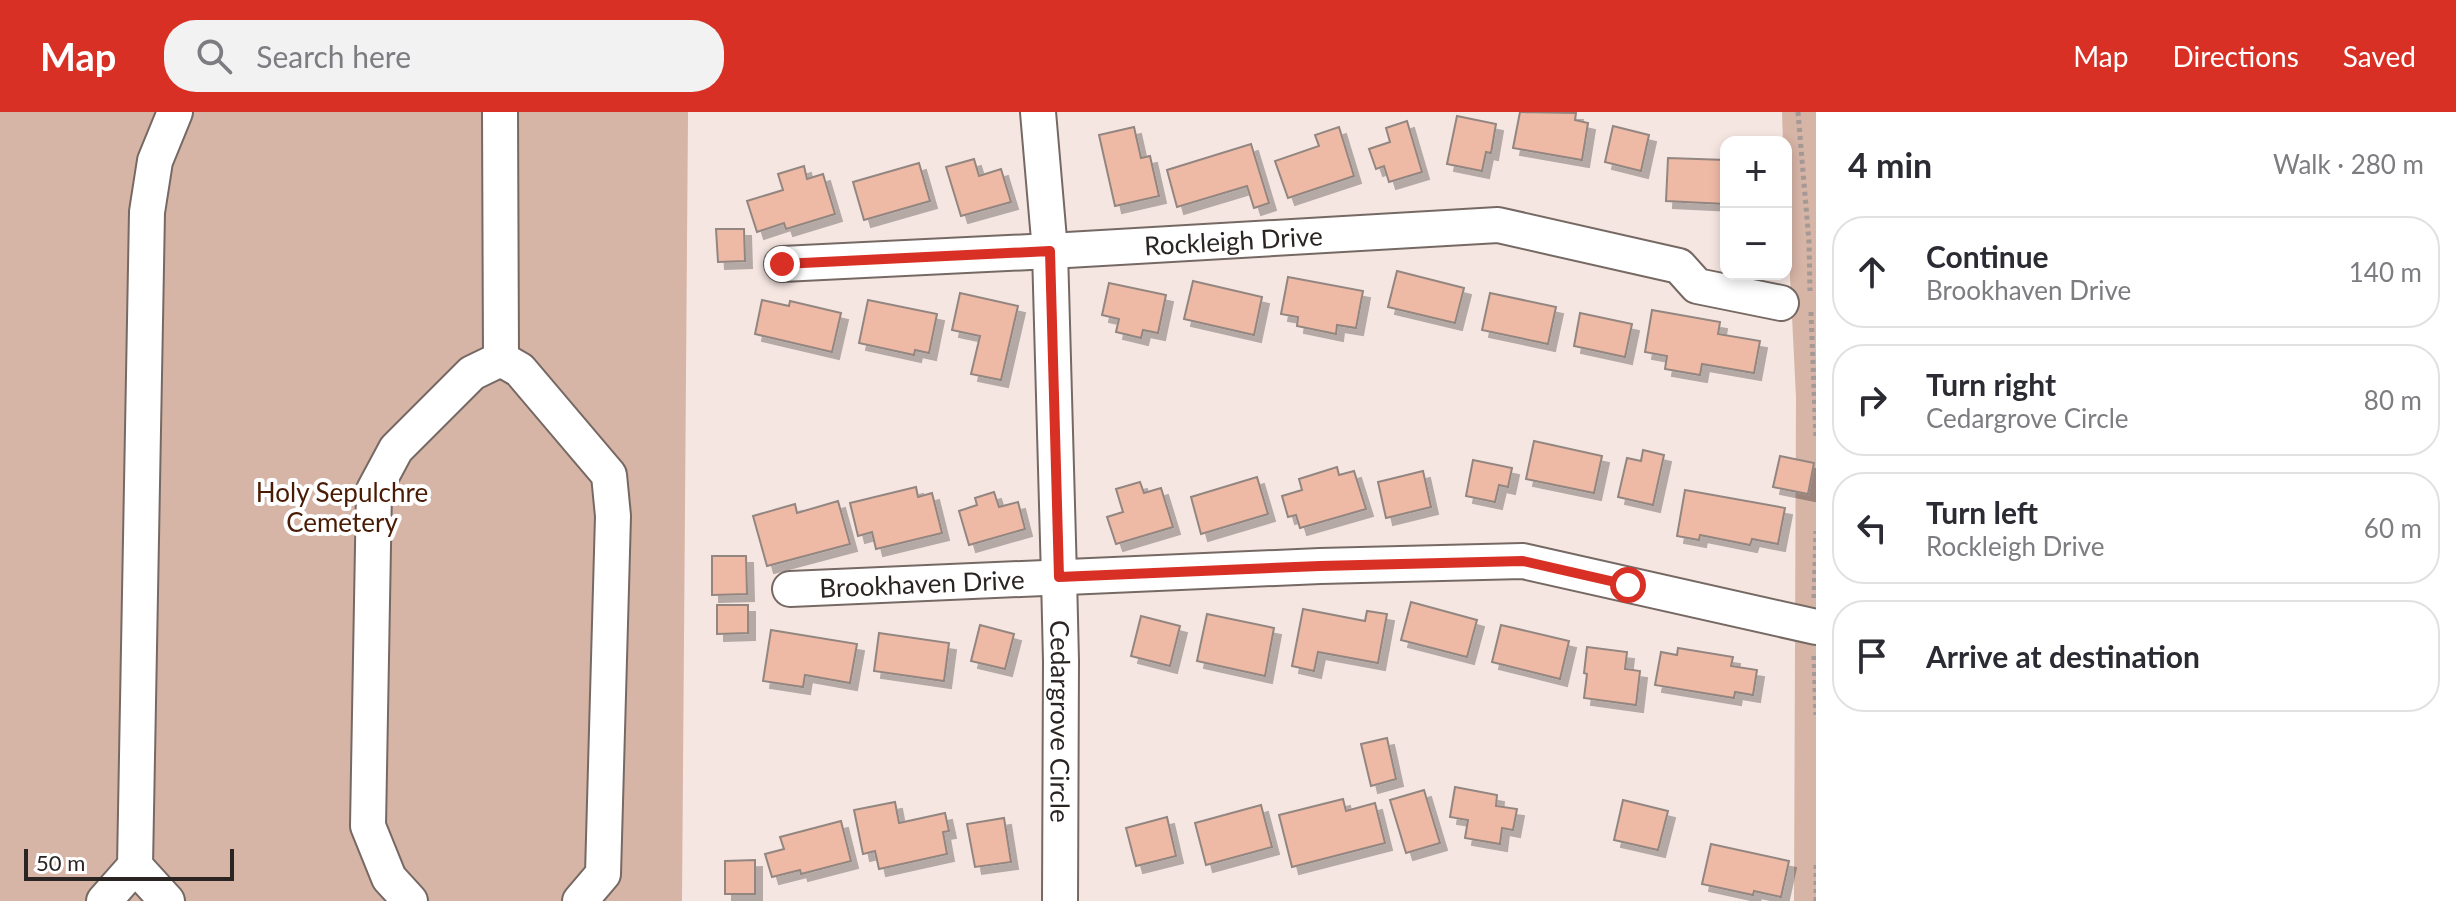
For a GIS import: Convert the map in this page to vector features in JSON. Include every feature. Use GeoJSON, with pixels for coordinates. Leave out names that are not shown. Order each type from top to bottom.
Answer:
{"type":"FeatureCollection","features":[{"type":"Feature","properties":{"kind":"street"},"geometry":{"type":"LineString","coordinates":[[104,901],[135,866],[147,212],[155,161],[175,112]]}},
{"type":"Feature","properties":{"kind":"street"},"geometry":{"type":"LineString","coordinates":[[500,112],[501,359]]}},
{"type":"Feature","properties":{"kind":"street","name":"Cedargrove Circle"},"geometry":{"type":"LineString","coordinates":[[1038,112],[1050,251],[1061,661],[1060,901]]}},
{"type":"Feature","properties":{"kind":"street","name":"Rockleigh Drive"},"geometry":{"type":"LineString","coordinates":[[782,264],[1498,225],[1679,266],[1697,286],[1801,302]]}},
{"type":"Feature","properties":{"kind":"street"},"geometry":{"type":"LineString","coordinates":[[410,901],[389,878],[368,826],[374,490],[396,449],[472,373],[501,359]]}},
{"type":"Feature","properties":{"kind":"street"},"geometry":{"type":"LineString","coordinates":[[501,359],[520,370],[609,475],[613,516],[603,874],[580,901]]}},
{"type":"Feature","properties":{"kind":"street","name":"Brookhaven Drive"},"geometry":{"type":"LineString","coordinates":[[790,589],[1320,566],[1523,561],[1814,627]]}},
{"type":"Feature","properties":{"kind":"street"},"geometry":{"type":"LineString","coordinates":[[135,866],[167,901]]}},
{"type":"Feature","properties":{"kind":"path"},"geometry":{"type":"LineString","coordinates":[[1798,112],[1809,242],[1801,302],[1816,439]]}},
{"type":"Feature","properties":{"kind":"path"},"geometry":{"type":"LineString","coordinates":[[1816,531],[1816,715]]}},
{"type":"Feature","properties":{"kind":"path"},"geometry":{"type":"LineString","coordinates":[[1816,861],[1816,901]]}},
{"type":"Feature","properties":{"kind":"green space","name":"Holy Sepulchre Cemetery"},"geometry":{"type":"Polygon","coordinates":[[[0,112],[688,112],[682,901],[0,901],[0,112]]]}},
{"type":"Feature","properties":{"kind":"green space"},"geometry":{"type":"Polygon","coordinates":[[[1782,112],[1816,112],[1816,901],[1794,901],[1796,397],[1790,280],[1792,136],[1783,136],[1782,112]]]}},
{"type":"Feature","properties":{"kind":"building"},"geometry":{"type":"Polygon","coordinates":[[[1520,112],[1576,113],[1575,120],[1588,123],[1582,160],[1513,148],[1520,112]]]}},
{"type":"Feature","properties":{"kind":"building"},"geometry":{"type":"Polygon","coordinates":[[[1457,116],[1496,124],[1491,153],[1486,152],[1482,171],[1447,164],[1457,116]]]}},
{"type":"Feature","properties":{"kind":"building"},"geometry":{"type":"Polygon","coordinates":[[[1407,121],[1422,172],[1389,182],[1384,166],[1376,169],[1369,149],[1390,142],[1386,128],[1407,121]]]}},
{"type":"Feature","properties":{"kind":"building"},"geometry":{"type":"Polygon","coordinates":[[[1613,126],[1649,135],[1641,171],[1605,162],[1613,126]]]}},
{"type":"Feature","properties":{"kind":"building"},"geometry":{"type":"Polygon","coordinates":[[[1134,127],[1141,158],[1150,156],[1159,196],[1115,206],[1099,135],[1134,127]]]}},
{"type":"Feature","properties":{"kind":"building"},"geometry":{"type":"Polygon","coordinates":[[[1339,127],[1354,176],[1288,198],[1275,161],[1319,146],[1315,135],[1339,127]]]}},
{"type":"Feature","properties":{"kind":"building"},"geometry":{"type":"Polygon","coordinates":[[[1251,144],[1269,203],[1254,208],[1247,186],[1177,207],[1167,170],[1251,144]]]}},
{"type":"Feature","properties":{"kind":"building"},"geometry":{"type":"Polygon","coordinates":[[[1668,158],[1720,160],[1720,204],[1666,201],[1668,158]]]}},
{"type":"Feature","properties":{"kind":"building"},"geometry":{"type":"Polygon","coordinates":[[[974,159],[979,176],[1001,169],[1011,202],[961,216],[946,167],[974,159]]]}},
{"type":"Feature","properties":{"kind":"building"},"geometry":{"type":"Polygon","coordinates":[[[919,163],[930,201],[864,220],[853,182],[919,163]]]}},
{"type":"Feature","properties":{"kind":"building"},"geometry":{"type":"Polygon","coordinates":[[[804,166],[807,179],[823,174],[835,214],[786,229],[784,223],[757,232],[747,201],[783,190],[778,174],[804,166]]]}},
{"type":"Feature","properties":{"kind":"building"},"geometry":{"type":"Polygon","coordinates":[[[716,229],[744,229],[745,261],[718,262],[716,229]]]}},
{"type":"Feature","properties":{"kind":"building"},"geometry":{"type":"Polygon","coordinates":[[[1397,271],[1464,288],[1455,323],[1388,307],[1397,271]]]}},
{"type":"Feature","properties":{"kind":"building"},"geometry":{"type":"Polygon","coordinates":[[[1288,277],[1363,291],[1356,328],[1337,325],[1336,334],[1297,326],[1298,317],[1281,314],[1288,277]]]}},
{"type":"Feature","properties":{"kind":"building"},"geometry":{"type":"Polygon","coordinates":[[[1193,281],[1262,297],[1254,335],[1184,319],[1193,281]]]}},
{"type":"Feature","properties":{"kind":"building"},"geometry":{"type":"Polygon","coordinates":[[[1109,283],[1166,295],[1158,333],[1143,330],[1141,338],[1116,332],[1119,319],[1102,315],[1109,283]]]}},
{"type":"Feature","properties":{"kind":"building"},"geometry":{"type":"Polygon","coordinates":[[[960,293],[1018,306],[1001,380],[971,374],[980,336],[952,330],[960,293]]]}},
{"type":"Feature","properties":{"kind":"building"},"geometry":{"type":"Polygon","coordinates":[[[1490,293],[1556,307],[1548,344],[1482,330],[1490,293]]]}},
{"type":"Feature","properties":{"kind":"building"},"geometry":{"type":"Polygon","coordinates":[[[762,300],[789,306],[790,301],[841,313],[832,352],[755,334],[762,300]]]}},
{"type":"Feature","properties":{"kind":"building"},"geometry":{"type":"Polygon","coordinates":[[[868,300],[937,314],[929,353],[915,350],[914,355],[859,343],[868,300]]]}},
{"type":"Feature","properties":{"kind":"building"},"geometry":{"type":"Polygon","coordinates":[[[1652,310],[1720,322],[1718,334],[1760,341],[1754,373],[1702,364],[1700,375],[1665,369],[1667,356],[1645,352],[1652,310]]]}},
{"type":"Feature","properties":{"kind":"building"},"geometry":{"type":"Polygon","coordinates":[[[1580,313],[1632,324],[1625,357],[1574,346],[1580,313]]]}},
{"type":"Feature","properties":{"kind":"building"},"geometry":{"type":"Polygon","coordinates":[[[1534,441],[1602,456],[1594,493],[1526,479],[1534,441]]]}},
{"type":"Feature","properties":{"kind":"building"},"geometry":{"type":"Polygon","coordinates":[[[1643,450],[1664,455],[1653,505],[1618,497],[1627,458],[1641,461],[1643,450]]]}},
{"type":"Feature","properties":{"kind":"building"},"geometry":{"type":"Polygon","coordinates":[[[1780,456],[1814,463],[1808,494],[1773,487],[1780,456]]]}},
{"type":"Feature","properties":{"kind":"building"},"geometry":{"type":"Polygon","coordinates":[[[1473,460],[1512,468],[1508,487],[1499,485],[1495,502],[1466,496],[1473,460]]]}},
{"type":"Feature","properties":{"kind":"building"},"geometry":{"type":"Polygon","coordinates":[[[1337,467],[1339,475],[1354,471],[1366,509],[1300,528],[1296,515],[1288,517],[1282,496],[1302,490],[1299,479],[1337,467]]]}},
{"type":"Feature","properties":{"kind":"building"},"geometry":{"type":"Polygon","coordinates":[[[1423,471],[1431,507],[1386,518],[1378,482],[1423,471]]]}},
{"type":"Feature","properties":{"kind":"building"},"geometry":{"type":"Polygon","coordinates":[[[1257,477],[1268,514],[1201,534],[1191,497],[1257,477]]]}},
{"type":"Feature","properties":{"kind":"building"},"geometry":{"type":"Polygon","coordinates":[[[1140,482],[1144,493],[1161,488],[1173,527],[1116,544],[1107,517],[1123,512],[1116,489],[1140,482]]]}},
{"type":"Feature","properties":{"kind":"building"},"geometry":{"type":"Polygon","coordinates":[[[916,487],[918,497],[932,493],[942,533],[876,549],[872,532],[858,536],[850,503],[916,487]]]}},
{"type":"Feature","properties":{"kind":"building"},"geometry":{"type":"Polygon","coordinates":[[[1685,490],[1785,508],[1778,544],[1752,539],[1750,545],[1700,535],[1699,540],[1677,536],[1685,490]]]}},
{"type":"Feature","properties":{"kind":"building"},"geometry":{"type":"Polygon","coordinates":[[[994,492],[999,507],[1018,502],[1025,529],[969,545],[959,511],[977,505],[975,498],[994,492]]]}},
{"type":"Feature","properties":{"kind":"building"},"geometry":{"type":"Polygon","coordinates":[[[838,501],[850,544],[767,566],[753,516],[795,504],[797,513],[838,501]]]}},
{"type":"Feature","properties":{"kind":"building"},"geometry":{"type":"Polygon","coordinates":[[[712,556],[746,556],[747,594],[712,595],[712,556]]]}},
{"type":"Feature","properties":{"kind":"building"},"geometry":{"type":"Polygon","coordinates":[[[1411,602],[1477,620],[1467,657],[1401,640],[1411,602]]]}},
{"type":"Feature","properties":{"kind":"building"},"geometry":{"type":"Polygon","coordinates":[[[717,605],[748,605],[748,633],[717,634],[717,605]]]}},
{"type":"Feature","properties":{"kind":"building"},"geometry":{"type":"Polygon","coordinates":[[[1303,609],[1365,621],[1367,611],[1387,614],[1378,663],[1318,652],[1314,671],[1292,666],[1303,609]]]}},
{"type":"Feature","properties":{"kind":"building"},"geometry":{"type":"Polygon","coordinates":[[[1207,614],[1274,628],[1265,676],[1197,661],[1207,614]]]}},
{"type":"Feature","properties":{"kind":"building"},"geometry":{"type":"Polygon","coordinates":[[[1141,616],[1180,626],[1170,666],[1131,656],[1141,616]]]}},
{"type":"Feature","properties":{"kind":"building"},"geometry":{"type":"Polygon","coordinates":[[[980,625],[1014,634],[1005,669],[971,661],[980,625]]]}},
{"type":"Feature","properties":{"kind":"building"},"geometry":{"type":"Polygon","coordinates":[[[1501,625],[1569,641],[1560,679],[1492,662],[1501,625]]]}},
{"type":"Feature","properties":{"kind":"building"},"geometry":{"type":"Polygon","coordinates":[[[771,630],[857,644],[850,683],[805,675],[803,687],[763,681],[771,630]]]}},
{"type":"Feature","properties":{"kind":"building"},"geometry":{"type":"Polygon","coordinates":[[[879,633],[949,643],[944,681],[874,671],[879,633]]]}},
{"type":"Feature","properties":{"kind":"building"},"geometry":{"type":"Polygon","coordinates":[[[1587,647],[1627,652],[1625,669],[1640,671],[1636,705],[1584,698],[1587,647]]]}},
{"type":"Feature","properties":{"kind":"building"},"geometry":{"type":"Polygon","coordinates":[[[1678,648],[1733,657],[1731,666],[1757,670],[1753,695],[1735,692],[1734,698],[1655,685],[1661,652],[1677,655],[1678,648]]]}},
{"type":"Feature","properties":{"kind":"building"},"geometry":{"type":"Polygon","coordinates":[[[1387,738],[1396,779],[1371,786],[1361,744],[1387,738]]]}},
{"type":"Feature","properties":{"kind":"building"},"geometry":{"type":"Polygon","coordinates":[[[1455,787],[1497,795],[1496,806],[1517,809],[1513,830],[1502,828],[1500,844],[1465,838],[1468,820],[1450,817],[1455,787]]]}},
{"type":"Feature","properties":{"kind":"building"},"geometry":{"type":"Polygon","coordinates":[[[1424,790],[1440,843],[1406,853],[1390,800],[1424,790]]]}},
{"type":"Feature","properties":{"kind":"building"},"geometry":{"type":"Polygon","coordinates":[[[1343,799],[1346,811],[1375,803],[1385,843],[1292,867],[1279,815],[1343,799]]]}},
{"type":"Feature","properties":{"kind":"building"},"geometry":{"type":"Polygon","coordinates":[[[1623,800],[1668,811],[1658,850],[1614,840],[1623,800]]]}},
{"type":"Feature","properties":{"kind":"building"},"geometry":{"type":"Polygon","coordinates":[[[895,802],[899,823],[945,813],[949,831],[943,832],[947,854],[879,869],[875,851],[863,854],[854,810],[895,802]]]}},
{"type":"Feature","properties":{"kind":"building"},"geometry":{"type":"Polygon","coordinates":[[[1261,805],[1272,847],[1206,865],[1195,823],[1261,805]]]}},
{"type":"Feature","properties":{"kind":"building"},"geometry":{"type":"Polygon","coordinates":[[[1167,817],[1176,856],[1136,866],[1126,828],[1167,817]]]}},
{"type":"Feature","properties":{"kind":"building"},"geometry":{"type":"Polygon","coordinates":[[[1004,818],[1011,862],[975,867],[967,824],[1004,818]]]}},
{"type":"Feature","properties":{"kind":"building"},"geometry":{"type":"Polygon","coordinates":[[[841,821],[851,861],[801,874],[800,870],[772,877],[765,854],[784,849],[780,837],[841,821]]]}},
{"type":"Feature","properties":{"kind":"building"},"geometry":{"type":"Polygon","coordinates":[[[1711,844],[1789,861],[1781,897],[1754,891],[1753,895],[1702,884],[1711,844]]]}},
{"type":"Feature","properties":{"kind":"building"},"geometry":{"type":"Polygon","coordinates":[[[755,860],[755,894],[725,894],[725,861],[755,860]]]}},
{"type":"Feature","properties":{"kind":"route"},"geometry":{"type":"LineString","coordinates":[[782,264],[1050,251],[1059,577],[1523,561],[1628,585]]}}]}
